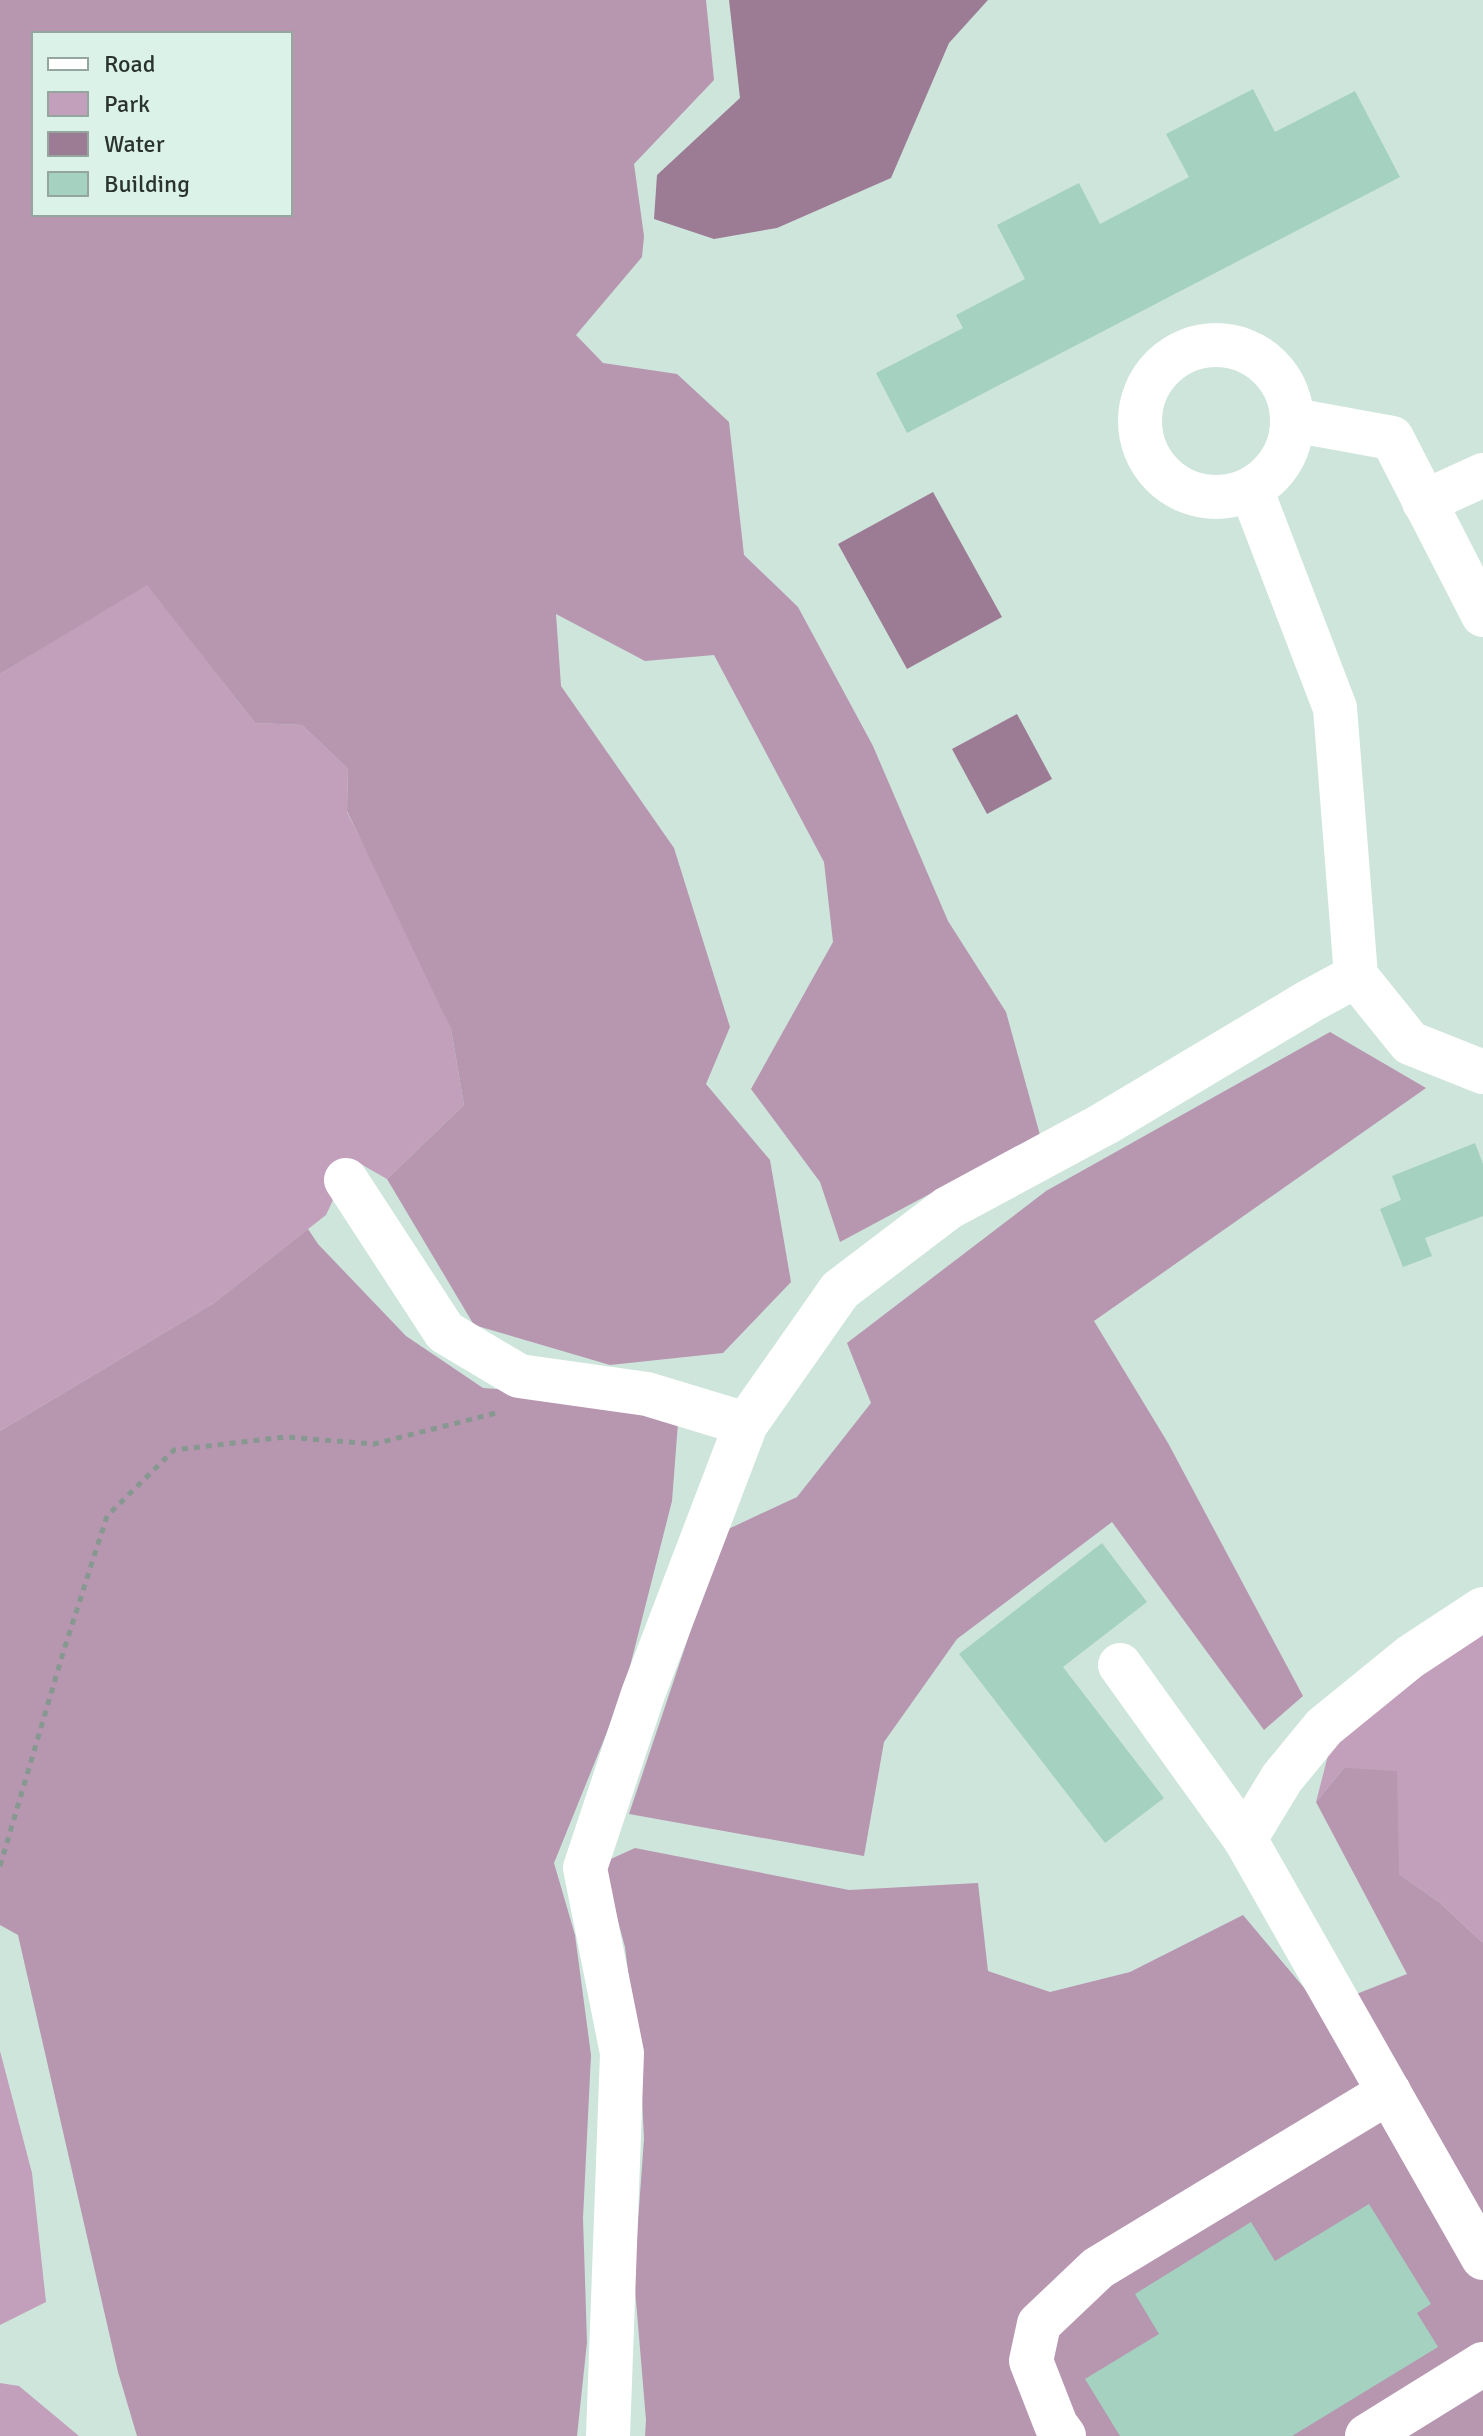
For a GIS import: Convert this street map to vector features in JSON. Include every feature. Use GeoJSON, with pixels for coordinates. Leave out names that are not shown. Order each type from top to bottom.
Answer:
{"type":"FeatureCollection","features":[{"type":"Feature","properties":{"kind":"lane"},"geometry":{"type":"LineString","coordinates":[[1203,345],[1229,345],[1254,354],[1275,371],[1288,394],[1293,420],[1290,441],[1282,460],[1251,489],[1226,497],[1199,496],[1175,486],[1155,468],[1142,446],[1138,419],[1144,393],[1157,370],[1178,354],[1203,345]]}},
{"type":"Feature","properties":{"kind":"lane"},"geometry":{"type":"LineString","coordinates":[[1293,420],[1392,438],[1483,615]]}},
{"type":"Feature","properties":{"kind":"lane"},"geometry":{"type":"LineString","coordinates":[[1424,502],[1483,475]]}},
{"type":"Feature","properties":{"kind":"lane"},"geometry":{"type":"LineString","coordinates":[[1251,489],[1335,708],[1356,976],[1410,1043],[1483,1072]]}},
{"type":"Feature","properties":{"kind":"lane"},"geometry":{"type":"LineString","coordinates":[[608,2436],[622,2053],[585,1868],[643,1694],[746,1424],[840,1290],[948,1208],[1104,1124],[1356,976]]}},
{"type":"Feature","properties":{"kind":"lane"},"geometry":{"type":"LineString","coordinates":[[346,1180],[445,1332],[519,1376],[647,1394],[746,1424]]}},
{"type":"Feature","properties":{"kind":"lane"},"geometry":{"type":"LineString","coordinates":[[1245,1839],[1282,1778],[1324,1727],[1410,1657],[1483,1609]]}},
{"type":"Feature","properties":{"kind":"lane"},"geometry":{"type":"LineString","coordinates":[[1120,1665],[1245,1839],[1483,2258]]}},
{"type":"Feature","properties":{"kind":"lane"},"geometry":{"type":"LineString","coordinates":[[1064,2436],[1056,2425],[1031,2361],[1039,2324],[1098,2268],[1389,2092]]}},
{"type":"Feature","properties":{"kind":"lane"},"geometry":{"type":"LineString","coordinates":[[1367,2436],[1483,2364]]}},
{"type":"Feature","properties":{"kind":"path"},"geometry":{"type":"LineString","coordinates":[[0,1866],[107,1516],[174,1450],[285,1437],[374,1444],[503,1411]]}},
{"type":"Feature","properties":{"kind":"green space"},"geometry":{"type":"Polygon","coordinates":[[[147,584],[255,723],[302,725],[348,769],[347,812],[451,1029],[464,1105],[387,1179],[352,1159],[326,1215],[214,1303],[0,1431],[0,674],[147,584]]]}},
{"type":"Feature","properties":{"kind":"green space"},"geometry":{"type":"Polygon","coordinates":[[[1483,1627],[1483,1943],[1439,1902],[1399,1874],[1344,1768],[1316,1802],[1333,1736],[1483,1627]]]}},
{"type":"Feature","properties":{"kind":"green space"},"geometry":{"type":"Polygon","coordinates":[[[0,2051],[32,2173],[46,2302],[0,2325],[0,2051]]]}},
{"type":"Feature","properties":{"kind":"green space"},"geometry":{"type":"Polygon","coordinates":[[[0,2383],[19,2386],[79,2436],[0,2436],[0,2383]]]}},
{"type":"Feature","properties":{"kind":"shaded area"},"geometry":{"type":"Polygon","coordinates":[[[0,0],[706,0],[714,80],[634,164],[644,236],[642,257],[576,335],[603,363],[677,374],[729,422],[744,555],[798,607],[873,746],[948,921],[1006,1012],[1040,1135],[840,1242],[820,1182],[751,1089],[833,942],[824,862],[714,655],[645,661],[556,614],[561,686],[674,848],[730,1027],[706,1084],[770,1160],[791,1282],[723,1353],[610,1365],[474,1325],[387,1179],[464,1105],[451,1029],[347,811],[348,769],[302,725],[255,723],[147,585],[0,674],[0,0]]]}},
{"type":"Feature","properties":{"kind":"shaded area"},"geometry":{"type":"Polygon","coordinates":[[[1330,1032],[1426,1088],[1094,1321],[1168,1443],[1303,1696],[1264,1730],[1112,1522],[957,1639],[884,1742],[864,1856],[629,1814],[724,1531],[797,1497],[871,1403],[847,1343],[1046,1191],[1330,1032]]]}},
{"type":"Feature","properties":{"kind":"shaded area"},"geometry":{"type":"Polygon","coordinates":[[[308,1229],[318,1244],[406,1336],[483,1388],[585,1396],[678,1423],[672,1501],[624,1690],[554,1863],[575,1935],[591,2055],[583,2218],[587,2342],[577,2436],[137,2436],[118,2372],[18,1935],[0,1925],[0,1431],[214,1303],[308,1229]]]}},
{"type":"Feature","properties":{"kind":"shaded area"},"geometry":{"type":"Polygon","coordinates":[[[1344,1768],[1397,1771],[1399,1874],[1439,1902],[1483,1943],[1483,2436],[645,2436],[634,2277],[644,2139],[641,2076],[625,1947],[602,1863],[635,1848],[849,1890],[978,1883],[988,1971],[1050,1992],[1130,1972],[1243,1915],[1321,2008],[1407,1974],[1316,1802],[1344,1768]]]}},
{"type":"Feature","properties":{"kind":"water"},"geometry":{"type":"Polygon","coordinates":[[[729,0],[988,0],[949,43],[891,178],[777,228],[714,239],[654,219],[657,175],[740,98],[729,0]]]}},
{"type":"Feature","properties":{"kind":"water"},"geometry":{"type":"Polygon","coordinates":[[[933,492],[1002,617],[907,669],[838,544],[933,492]]]}},
{"type":"Feature","properties":{"kind":"water"},"geometry":{"type":"Polygon","coordinates":[[[1017,714],[1052,779],[987,814],[952,749],[1017,714]]]}},
{"type":"Feature","properties":{"kind":"building"},"geometry":{"type":"Polygon","coordinates":[[[1253,89],[1275,132],[1355,91],[1400,177],[907,433],[876,373],[963,328],[956,315],[1025,279],[997,225],[1079,183],[1100,224],[1189,177],[1166,134],[1253,89]]]}},
{"type":"Feature","properties":{"kind":"building"},"geometry":{"type":"Polygon","coordinates":[[[1475,1143],[1483,1164],[1483,1216],[1425,1238],[1432,1256],[1403,1267],[1380,1209],[1401,1200],[1392,1176],[1475,1143]]]}},
{"type":"Feature","properties":{"kind":"building"},"geometry":{"type":"Polygon","coordinates":[[[1102,1543],[1147,1602],[1063,1667],[1164,1798],[1105,1843],[959,1654],[1102,1543]]]}},
{"type":"Feature","properties":{"kind":"building"},"geometry":{"type":"Polygon","coordinates":[[[1369,2204],[1431,2304],[1417,2313],[1438,2347],[1292,2436],[1120,2436],[1085,2379],[1159,2334],[1135,2294],[1251,2222],[1275,2261],[1369,2204]]]}}]}
